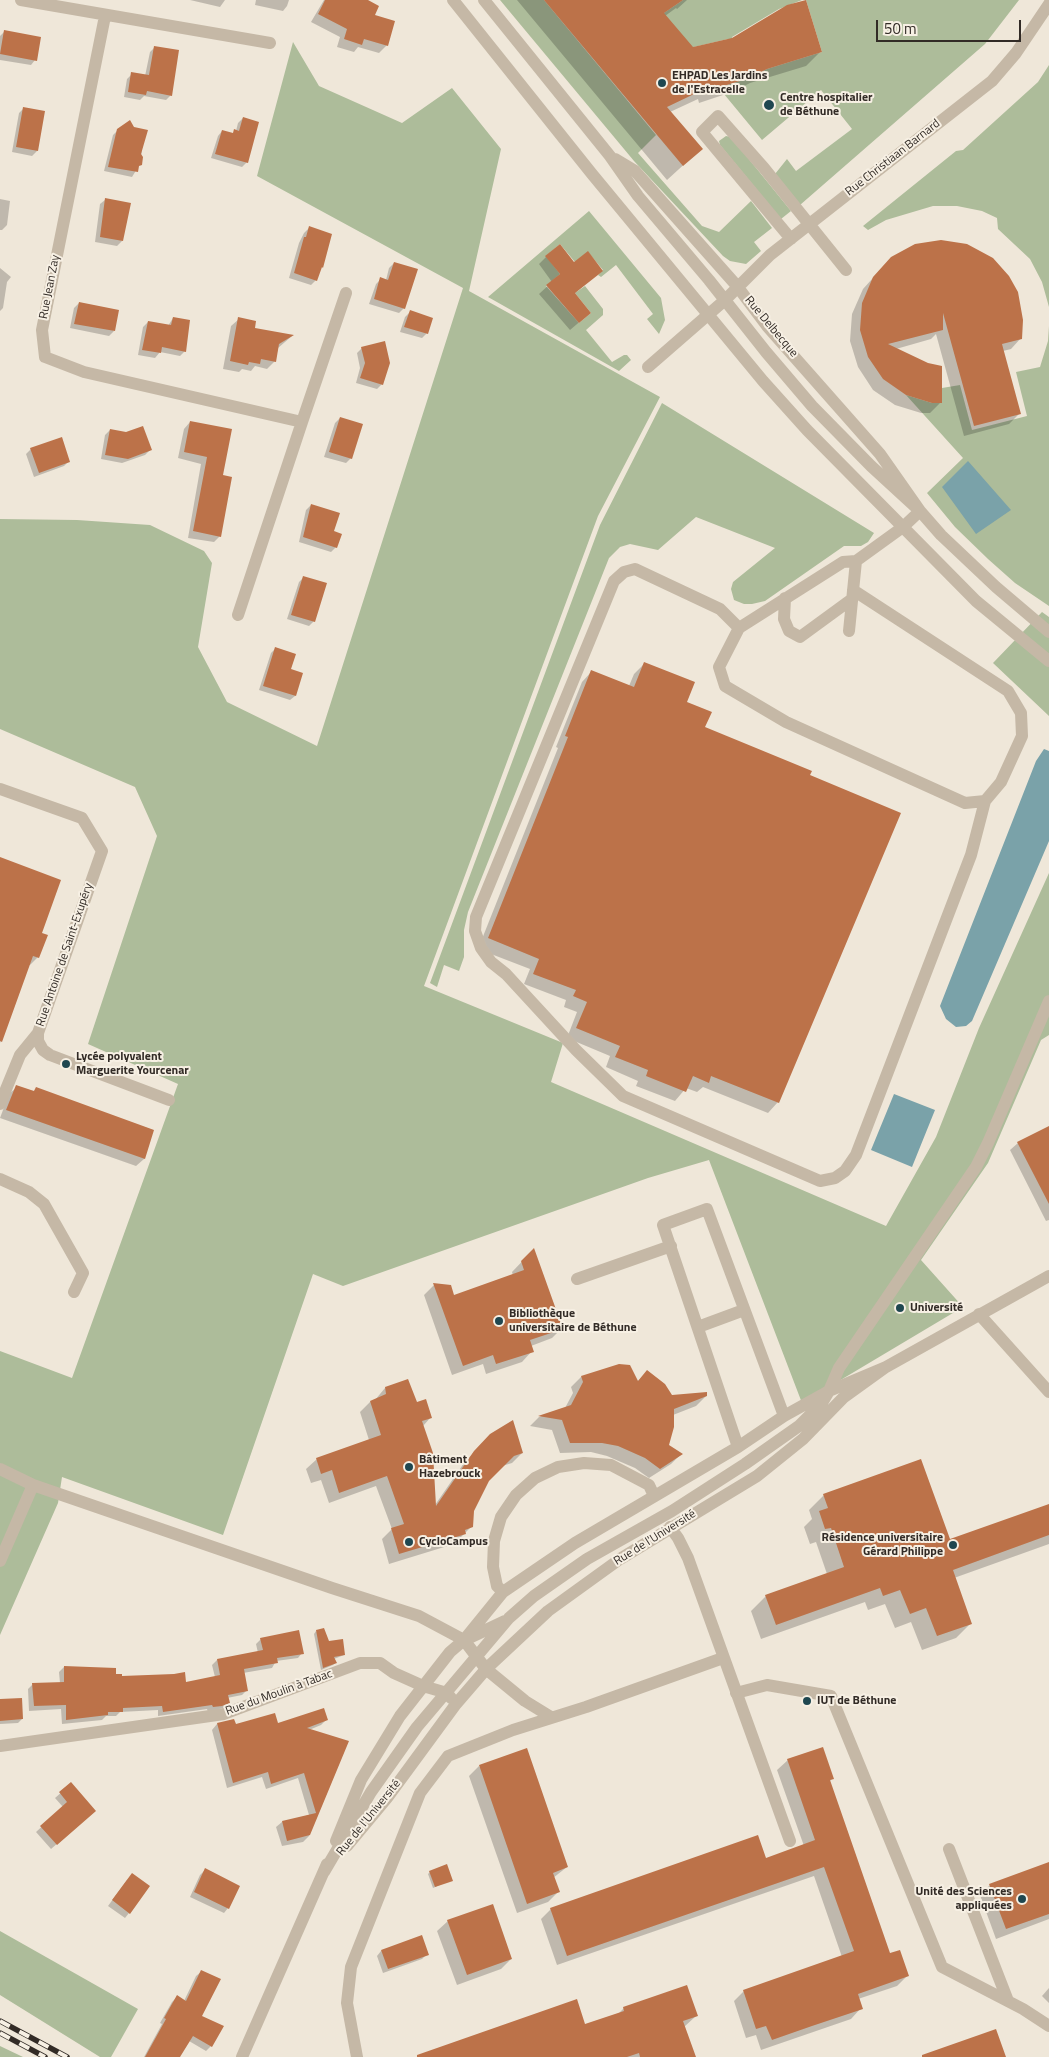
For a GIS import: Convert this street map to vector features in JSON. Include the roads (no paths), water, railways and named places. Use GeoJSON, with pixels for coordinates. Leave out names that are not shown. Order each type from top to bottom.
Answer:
{"type":"FeatureCollection","features":[{"type":"Feature","properties":{"kind":"street"},"geometry":{"type":"LineString","coordinates":[[21,0],[270,43]]}},
{"type":"Feature","properties":{"kind":"street"},"geometry":{"type":"LineString","coordinates":[[453,0],[707,315],[807,430],[976,601],[1049,661]]}},
{"type":"Feature","properties":{"kind":"street","name":"Rue Delbecque"},"geometry":{"type":"LineString","coordinates":[[484,0],[610,156],[638,196],[812,406],[871,466],[920,510]]}},
{"type":"Feature","properties":{"kind":"street","name":"Rue Christiaan Barnard"},"geometry":{"type":"LineString","coordinates":[[648,367],[725,300],[770,255],[992,81],[1016,54],[1049,4]]}},
{"type":"Feature","properties":{"kind":"street","name":"Rue Jean Zay"},"geometry":{"type":"LineString","coordinates":[[105,16],[42,330],[45,357],[84,372],[302,422]]}},
{"type":"Feature","properties":{"kind":"street"},"geometry":{"type":"LineString","coordinates":[[791,239],[702,132],[718,116],[764,168],[846,270]]}},
{"type":"Feature","properties":{"kind":"street","name":"Rue Delbecque"},"geometry":{"type":"LineString","coordinates":[[610,156],[635,171],[737,286],[767,326],[880,454],[920,510],[941,535],[1049,632]]}},
{"type":"Feature","properties":{"kind":"street"},"geometry":{"type":"LineString","coordinates":[[238,615],[346,293]]}},
{"type":"Feature","properties":{"kind":"street"},"geometry":{"type":"LineString","coordinates":[[920,510],[903,526],[856,561],[843,562],[739,628],[719,667],[725,686],[786,722],[965,803],[985,801]]}},
{"type":"Feature","properties":{"kind":"street"},"geometry":{"type":"LineString","coordinates":[[849,631],[856,561]]}},
{"type":"Feature","properties":{"kind":"street"},"geometry":{"type":"LineString","coordinates":[[739,628],[720,609],[635,569],[624,572],[614,581],[476,917],[475,931],[482,948],[491,962],[506,974],[576,1050],[623,1096],[820,1181],[835,1178],[845,1171],[856,1154],[971,855],[985,801],[1001,782],[1022,736],[1021,714],[1008,691],[853,594]]}},
{"type":"Feature","properties":{"kind":"street"},"geometry":{"type":"LineString","coordinates":[[785,598],[784,619],[789,631],[800,637],[853,594]]}},
{"type":"Feature","properties":{"kind":"street","name":"Rue Antoine de Saint-Exupéry"},"geometry":{"type":"LineString","coordinates":[[0,789],[82,818],[102,851],[38,1033],[38,1041],[43,1050],[50,1055],[169,1100]]}},
{"type":"Feature","properties":{"kind":"street"},"geometry":{"type":"LineString","coordinates":[[324,1872],[372,1792],[417,1727],[509,1618],[534,1596],[588,1559],[672,1511],[753,1459],[799,1426],[822,1403],[839,1368],[976,1167],[1049,1001]]}},
{"type":"Feature","properties":{"kind":"street"},"geometry":{"type":"LineString","coordinates":[[0,1104],[20,1054],[38,1033]]}},
{"type":"Feature","properties":{"kind":"street"},"geometry":{"type":"LineString","coordinates":[[0,1179],[29,1192],[44,1204],[83,1273],[74,1292]]}},
{"type":"Feature","properties":{"kind":"street"},"geometry":{"type":"LineString","coordinates":[[738,1447],[663,1225],[707,1209],[784,1416]]}},
{"type":"Feature","properties":{"kind":"street"},"geometry":{"type":"LineString","coordinates":[[577,1279],[671,1246]]}},
{"type":"Feature","properties":{"kind":"street","name":"Rue de l'Université"},"geometry":{"type":"LineString","coordinates":[[324,1872],[387,1798],[456,1704],[486,1669],[548,1611],[620,1559],[757,1476],[803,1439],[843,1398],[886,1367],[1049,1276]]}},
{"type":"Feature","properties":{"kind":"street"},"geometry":{"type":"LineString","coordinates":[[698,1327],[744,1310]]}},
{"type":"Feature","properties":{"kind":"street"},"geometry":{"type":"LineString","coordinates":[[979,1314],[1049,1392]]}},
{"type":"Feature","properties":{"kind":"street"},"geometry":{"type":"LineString","coordinates":[[464,1640],[503,1592],[575,1543],[738,1447],[784,1416],[829,1391],[886,1367]]}},
{"type":"Feature","properties":{"kind":"street"},"geometry":{"type":"LineString","coordinates":[[503,1592],[497,1586],[493,1567],[494,1541],[506,1509],[516,1495],[535,1478],[558,1467],[584,1463],[611,1465],[649,1485],[654,1496]]}},
{"type":"Feature","properties":{"kind":"street"},"geometry":{"type":"LineString","coordinates":[[0,1469],[34,1485],[419,1616],[464,1640],[486,1669],[525,1701],[551,1717]]}},
{"type":"Feature","properties":{"kind":"street"},"geometry":{"type":"LineString","coordinates":[[0,1561],[34,1485]]}},
{"type":"Feature","properties":{"kind":"street"},"geometry":{"type":"LineString","coordinates":[[670,1527],[688,1558],[790,1841]]}},
{"type":"Feature","properties":{"kind":"street"},"geometry":{"type":"LineString","coordinates":[[464,1640],[509,1618]]}},
{"type":"Feature","properties":{"kind":"street","name":"Rue de l'Université"},"geometry":{"type":"LineString","coordinates":[[242,2057],[282,1962],[324,1872],[361,1780],[400,1716],[450,1652],[464,1640]]}},
{"type":"Feature","properties":{"kind":"street"},"geometry":{"type":"LineString","coordinates":[[357,2057],[347,2003],[351,1967],[420,1793],[448,1756],[551,1717],[586,1707],[723,1658]]}},
{"type":"Feature","properties":{"kind":"street","name":"Rue du Moulin à Tabac"},"geometry":{"type":"LineString","coordinates":[[0,1746],[224,1714],[360,1662],[380,1663],[394,1673],[423,1686],[447,1693]]}},
{"type":"Feature","properties":{"kind":"street"},"geometry":{"type":"LineString","coordinates":[[736,1694],[768,1685],[831,1696],[942,1968],[1008,2001],[1049,2026]]}},
{"type":"Feature","properties":{"kind":"street"},"geometry":{"type":"LineString","coordinates":[[447,1693],[456,1704]]}},
{"type":"Feature","properties":{"kind":"street"},"geometry":{"type":"LineString","coordinates":[[949,1848],[1008,2001]]}},
{"type":"Feature","properties":{"kind":"water"},"geometry":{"type":"Polygon","coordinates":[[[968,461],[1011,510],[976,534],[942,487],[968,461]]]}},
{"type":"Feature","properties":{"kind":"water"},"geometry":{"type":"Polygon","coordinates":[[[1044,749],[1049,751],[1049,841],[972,1021],[966,1026],[956,1027],[946,1019],[940,1006],[1036,761],[1044,749]]]}},
{"type":"Feature","properties":{"kind":"water"},"geometry":{"type":"Polygon","coordinates":[[[894,1094],[935,1110],[912,1167],[871,1150],[894,1094]]]}},
{"type":"Feature","properties":{"kind":"railway"},"geometry":{"type":"LineString","coordinates":[[0,2021],[67,2057]]}},
{"type":"Feature","properties":{"kind":"railway"},"geometry":{"type":"LineString","coordinates":[[0,2033],[45,2057]]}},
{"type":"Feature","properties":{"kind":"place","name":"EHPAD Les Jardins de l'Estracelle"},"geometry":{"type":"Point","coordinates":[662,83]}},
{"type":"Feature","properties":{"kind":"place","name":"Centre hospitalier de Béthune"},"geometry":{"type":"Point","coordinates":[769,105]}},
{"type":"Feature","properties":{"kind":"place","name":"Lycée polyvalent Marguerite Yourcenar"},"geometry":{"type":"Point","coordinates":[66,1064]}},
{"type":"Feature","properties":{"kind":"place","name":"Université"},"geometry":{"type":"Point","coordinates":[900,1308]}},
{"type":"Feature","properties":{"kind":"place","name":"Bibliothèque universitaire de Béthune"},"geometry":{"type":"Point","coordinates":[499,1321]}},
{"type":"Feature","properties":{"kind":"place","name":"Bâtiment Hazebrouck"},"geometry":{"type":"Point","coordinates":[409,1467]}},
{"type":"Feature","properties":{"kind":"place","name":"CycloCampus"},"geometry":{"type":"Point","coordinates":[409,1542]}},
{"type":"Feature","properties":{"kind":"place","name":"Résidence universitaire Gérard Philippe"},"geometry":{"type":"Point","coordinates":[953,1545]}},
{"type":"Feature","properties":{"kind":"place","name":"IUT de Béthune"},"geometry":{"type":"Point","coordinates":[807,1701]}},
{"type":"Feature","properties":{"kind":"place","name":"Unité des Sciences appliquées"},"geometry":{"type":"Point","coordinates":[1022,1899]}}]}
